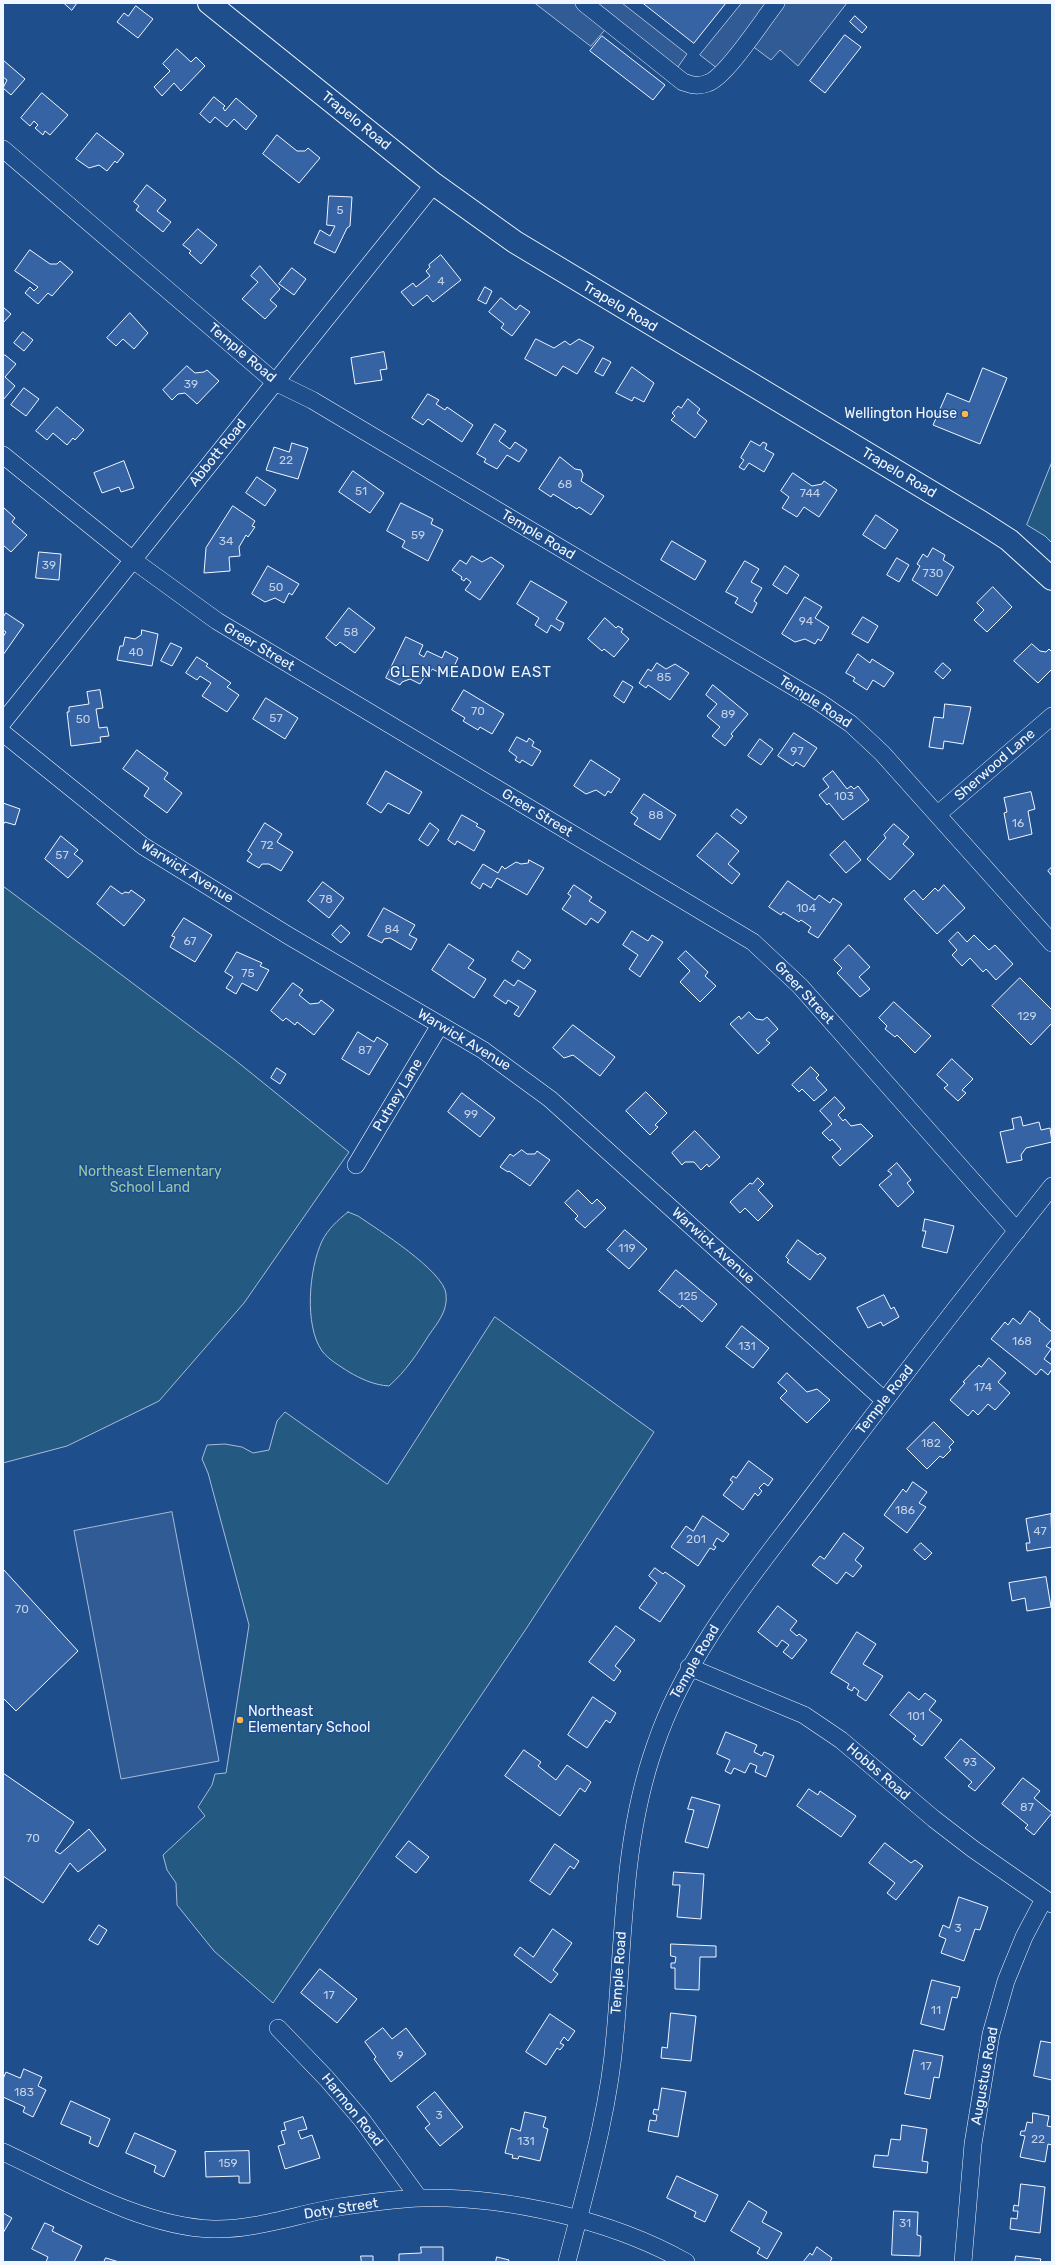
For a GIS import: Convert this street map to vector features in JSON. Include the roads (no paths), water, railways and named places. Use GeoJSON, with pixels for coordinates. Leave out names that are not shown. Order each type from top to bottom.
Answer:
{"type":"FeatureCollection","features":[{"type":"Feature","properties":{"kind":"main road","name":"Trapelo Road"},"geometry":{"type":"LineString","coordinates":[[209,3],[434,184],[515,242],[561,272],[981,522],[1009,540],[1052,580]]}},
{"type":"Feature","properties":{"kind":"street"},"geometry":{"type":"LineString","coordinates":[[584,3],[684,82],[695,86],[708,83],[721,75],[776,3]]}},
{"type":"Feature","properties":{"kind":"street","name":"Temple Road"},"geometry":{"type":"LineString","coordinates":[[3,149],[275,382],[312,400],[819,702],[851,724],[882,753],[938,814],[1052,943]]}},
{"type":"Feature","properties":{"kind":"street","name":"Abbott Road"},"geometry":{"type":"LineString","coordinates":[[3,722],[434,184]]}},
{"type":"Feature","properties":{"kind":"street","name":"Greer Street"},"geometry":{"type":"LineString","coordinates":[[3,455],[133,560],[216,621],[753,942],[800,986],[1017,1231]]}},
{"type":"Feature","properties":{"kind":"street","name":"Sherwood Lane"},"geometry":{"type":"LineString","coordinates":[[938,814],[1052,716]]}},
{"type":"Feature","properties":{"kind":"street","name":"Warwick Avenue"},"geometry":{"type":"LineString","coordinates":[[3,733],[143,846],[190,876],[484,1050],[550,1099],[884,1400]]}},
{"type":"Feature","properties":{"kind":"street","name":"Putney Lane"},"geometry":{"type":"LineString","coordinates":[[356,1165],[440,1025]]}},
{"type":"Feature","properties":{"kind":"street","name":"Temple Road"},"geometry":{"type":"LineString","coordinates":[[568,2262],[609,2082],[615,2037],[620,1952],[628,1862],[638,1806],[654,1748],[689,1668],[716,1624],[884,1400],[1052,1186]]}},
{"type":"Feature","properties":{"kind":"street","name":"Hobbs Road"},"geometry":{"type":"LineString","coordinates":[[689,1668],[804,1715],[841,1740],[962,1841],[1048,1902]]}},
{"type":"Feature","properties":{"kind":"street","name":"Augustus Road"},"geometry":{"type":"LineString","coordinates":[[963,2262],[973,2144],[991,2034],[1006,1981],[1024,1937],[1048,1902]]}},
{"type":"Feature","properties":{"kind":"street","name":"Harmon Road"},"geometry":{"type":"LineString","coordinates":[[278,2028],[327,2079],[362,2120],[419,2198]]}},
{"type":"Feature","properties":{"kind":"street","name":"Doty Street"},"geometry":{"type":"LineString","coordinates":[[3,2152],[122,2207],[148,2217],[181,2225],[212,2229],[243,2227],[340,2207],[419,2198],[455,2198],[496,2202],[536,2209],[578,2220],[624,2234],[686,2262]]}},
{"type":"Feature","properties":{"kind":"place","name":"Wellington House"},"geometry":{"type":"Point","coordinates":[965,414]}},
{"type":"Feature","properties":{"kind":"place","name":"Northeast Elementary School"},"geometry":{"type":"Point","coordinates":[240,1720]}},
{"type":"Feature","properties":{"kind":"district","name":"GLEN MEADOW EAST"},"geometry":{"type":"Point","coordinates":[471,673]}},
{"type":"Feature","properties":{"kind":"park label","name":"Northeast Elementary School Land"},"geometry":{"type":"Point","coordinates":[150,1180]}}]}
